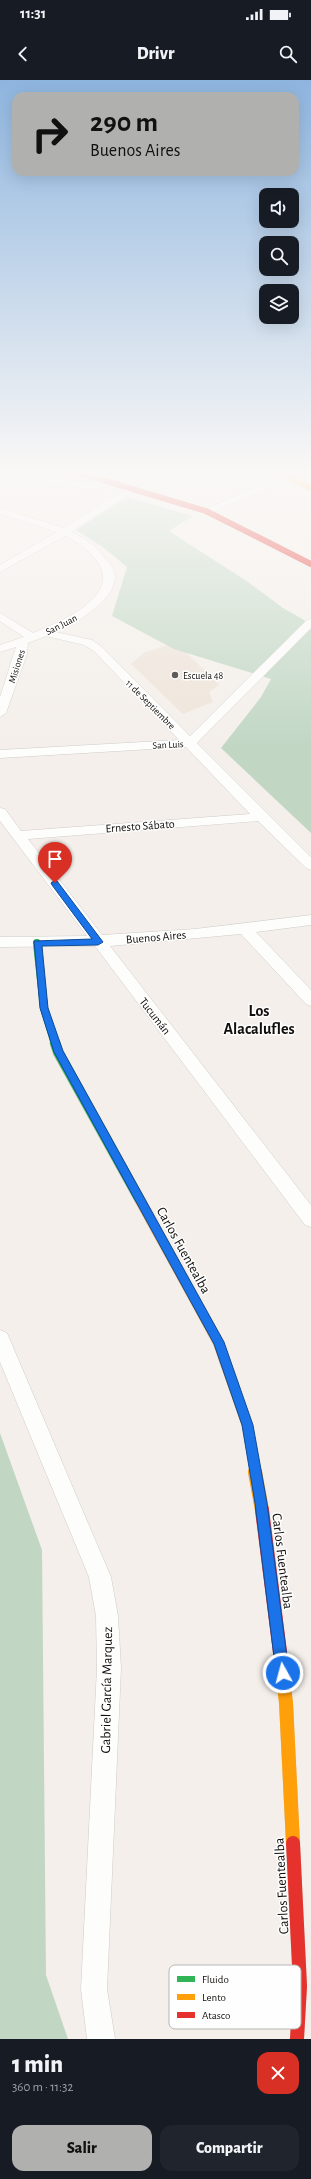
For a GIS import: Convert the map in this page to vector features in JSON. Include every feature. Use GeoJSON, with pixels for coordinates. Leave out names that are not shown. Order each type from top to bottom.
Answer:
{"type":"FeatureCollection","features":[{"type":"Feature","properties":{"kind":"main road","name":"Carlos Fuentealba"},"geometry":{"type":"LineString","coordinates":[[37,943],[44,1008],[58,1052],[218,1342],[247,1425],[261,1503],[286,1703],[299,1965]]}},
{"type":"Feature","properties":{"kind":"main road","name":"Carlos Fuentealba"},"geometry":{"type":"LineString","coordinates":[[297,2039],[298,2029]]}},
{"type":"Feature","properties":{"kind":"street","name":"San Juan"},"geometry":{"type":"LineString","coordinates":[[0,649],[46,633],[83,613],[97,602],[108,583],[109,571],[106,563]]}},
{"type":"Feature","properties":{"kind":"street","name":"Misiones"},"geometry":{"type":"LineString","coordinates":[[0,616],[28,640],[21,654],[0,713]]}},
{"type":"Feature","properties":{"kind":"street","name":"San Luis"},"geometry":{"type":"LineString","coordinates":[[0,754],[190,743],[311,622]]}},
{"type":"Feature","properties":{"kind":"street","name":"11 de Septiembre"},"geometry":{"type":"LineString","coordinates":[[46,633],[88,642],[98,649],[261,817],[311,865]]}},
{"type":"Feature","properties":{"kind":"street","name":"Tucumán"},"geometry":{"type":"LineString","coordinates":[[0,812],[20,835],[98,942],[311,1219]]}},
{"type":"Feature","properties":{"kind":"street","name":"Ernesto Sábato"},"geometry":{"type":"LineString","coordinates":[[20,835],[261,817]]}},
{"type":"Feature","properties":{"kind":"street","name":"Buenos Aires"},"geometry":{"type":"LineString","coordinates":[[0,942],[98,942],[245,929],[311,920]]}},
{"type":"Feature","properties":{"kind":"street"},"geometry":{"type":"LineString","coordinates":[[245,929],[311,1000]]}},
{"type":"Feature","properties":{"kind":"street","name":"Gabriel García Marquez"},"geometry":{"type":"LineString","coordinates":[[0,1340],[100,1576],[107,1616],[109,1668],[94,1989],[101,2039]]}},
{"type":"Feature","properties":{"kind":"shaded area","name":"Escuela 48"},"geometry":{"type":"Polygon","coordinates":[[[176,642],[219,685],[209,692],[213,702],[183,714],[131,664],[144,653],[176,642]]]}},
{"type":"Feature","properties":{"kind":"green space"},"geometry":{"type":"Polygon","coordinates":[[[123,563],[219,563],[248,582],[283,608],[311,624],[311,833],[221,748],[261,697],[271,679],[174,649],[112,616],[127,567],[123,563]]]}},
{"type":"Feature","properties":{"kind":"green space"},"geometry":{"type":"Polygon","coordinates":[[[0,1433],[42,1550],[46,1975],[68,2039],[0,2039],[0,1433]]]}},
{"type":"Feature","properties":{"kind":"traffic: fast"},"geometry":{"type":"LineString","coordinates":[[37,943],[44,1008],[58,1052],[140,1200]]}},
{"type":"Feature","properties":{"kind":"traffic: slow"},"geometry":{"type":"LineString","coordinates":[[140,1200],[218,1342],[247,1425],[262,1510]]}},
{"type":"Feature","properties":{"kind":"traffic: slow"},"geometry":{"type":"LineString","coordinates":[[282,1668],[286,1703],[293,1843]]}},
{"type":"Feature","properties":{"kind":"traffic: jam"},"geometry":{"type":"LineString","coordinates":[[262,1510],[282,1668]]}},
{"type":"Feature","properties":{"kind":"traffic: jam"},"geometry":{"type":"LineString","coordinates":[[293,1843],[299,1965]]}},
{"type":"Feature","properties":{"kind":"traffic: jam"},"geometry":{"type":"LineString","coordinates":[[297,2039],[298,2029]]}},
{"type":"Feature","properties":{"kind":"place","name":"Escuela 48"},"geometry":{"type":"Point","coordinates":[175,675]}},
{"type":"Feature","properties":{"kind":"district","name":"Los Alacalufles"},"geometry":{"type":"Point","coordinates":[259,1019]}},
{"type":"Feature","properties":{"kind":"route"},"geometry":{"type":"LineString","coordinates":[[55,883],[98,942],[37,943],[44,1008],[58,1052],[218,1342],[247,1425],[261,1503],[283,1673]]}}]}
